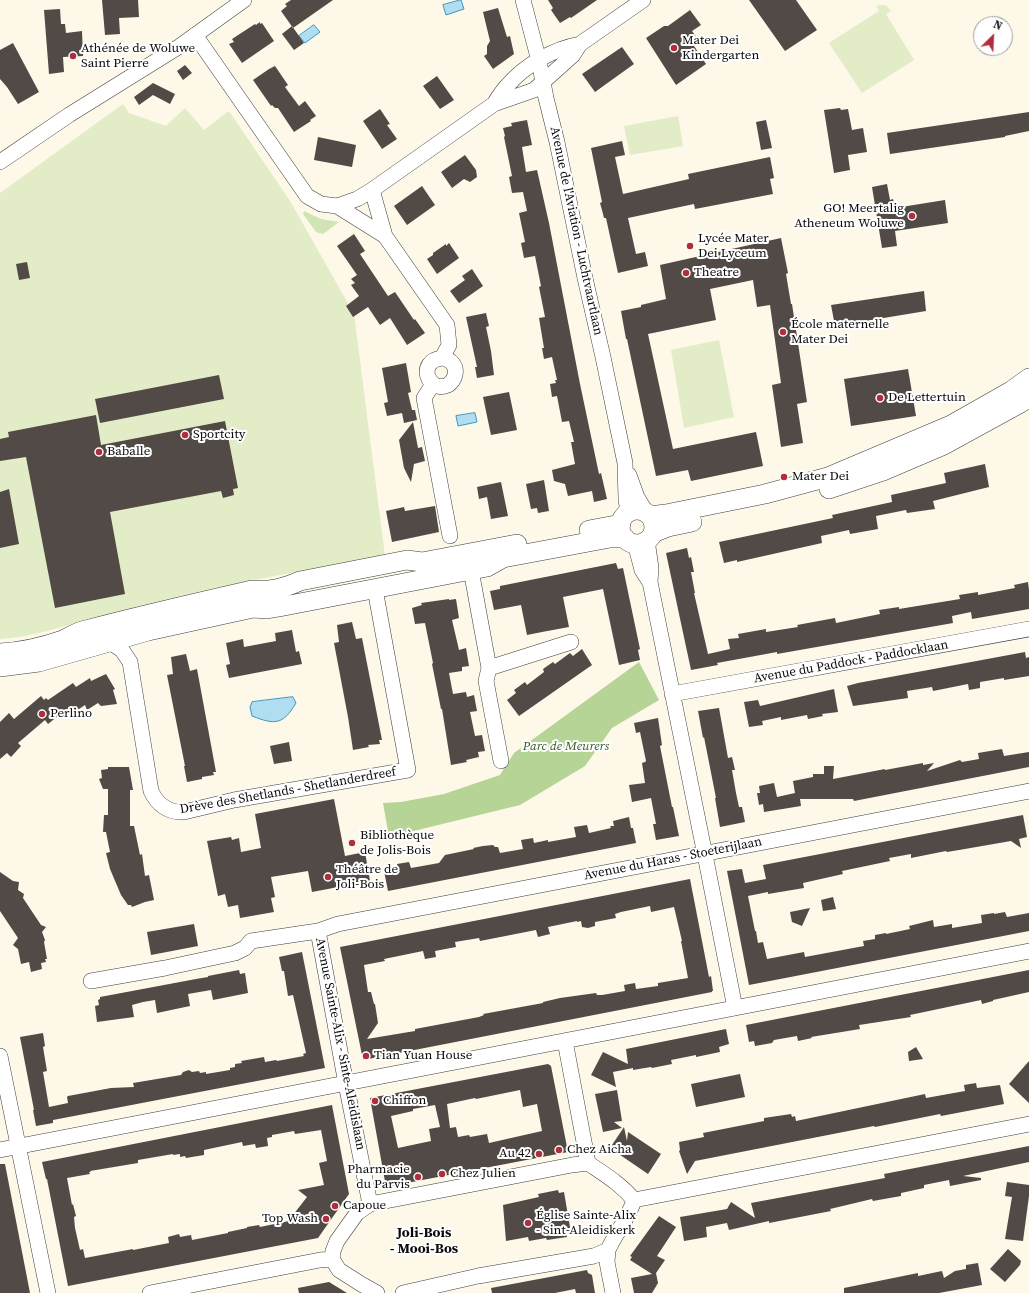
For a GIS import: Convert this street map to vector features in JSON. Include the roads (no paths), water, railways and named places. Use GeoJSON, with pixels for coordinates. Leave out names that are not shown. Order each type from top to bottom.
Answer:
{"type":"FeatureCollection","features":[{"type":"Feature","properties":{"kind":"street"},"geometry":{"type":"LineString","coordinates":[[0,162],[69,115],[195,35],[244,0]]}},
{"type":"Feature","properties":{"kind":"street","name":"Avenue de l'Aviation - Luchtvaartlaan"},"geometry":{"type":"LineString","coordinates":[[523,0],[557,142],[625,463],[637,497],[642,570],[650,582],[735,1008]]}},
{"type":"Feature","properties":{"kind":"street"},"geometry":{"type":"LineString","coordinates":[[337,206],[357,199],[372,190],[494,104],[534,90],[573,55],[580,44],[643,0]]}},
{"type":"Feature","properties":{"kind":"street"},"geometry":{"type":"LineString","coordinates":[[195,35],[307,196],[321,204],[337,206],[385,236]]}},
{"type":"Feature","properties":{"kind":"street"},"geometry":{"type":"LineString","coordinates":[[494,104],[507,86],[529,66],[549,54],[568,46],[580,44]]}},
{"type":"Feature","properties":{"kind":"street"},"geometry":{"type":"LineString","coordinates":[[372,190],[385,236],[447,325],[449,345],[442,358]]}},
{"type":"Feature","properties":{"kind":"street"},"geometry":{"type":"LineString","coordinates":[[442,358],[452,362],[455,367],[456,374],[453,380],[442,386],[433,384],[427,375],[428,365],[435,359],[442,358]]}},
{"type":"Feature","properties":{"kind":"street"},"geometry":{"type":"LineString","coordinates":[[0,667],[39,662],[148,631],[253,608],[267,609],[487,567],[503,558],[610,538],[666,514],[765,494],[828,477],[951,425],[1011,391],[1029,378]]}},
{"type":"Feature","properties":{"kind":"street"},"geometry":{"type":"LineString","coordinates":[[433,384],[424,398],[450,536]]}},
{"type":"Feature","properties":{"kind":"street"},"geometry":{"type":"LineString","coordinates":[[0,653],[11,653],[36,648],[80,632],[252,590],[264,592],[276,590],[300,581],[382,564],[407,560],[422,562],[638,527],[668,527],[773,505],[812,495],[883,471],[944,445],[1029,398]]}},
{"type":"Feature","properties":{"kind":"street"},"geometry":{"type":"LineString","coordinates":[[471,570],[489,668],[486,681],[501,761]]}},
{"type":"Feature","properties":{"kind":"street","name":"Drève des Shetlands - Shetlanderdreef"},"geometry":{"type":"LineString","coordinates":[[110,642],[122,650],[130,662],[151,791],[161,806],[178,812],[184,812],[234,800],[408,770],[375,589]]}},
{"type":"Feature","properties":{"kind":"street","name":"Avenue du Paddock - Paddocklaan"},"geometry":{"type":"LineString","coordinates":[[672,694],[1029,630]]}},
{"type":"Feature","properties":{"kind":"street"},"geometry":{"type":"LineString","coordinates":[[489,668],[570,642]]}},
{"type":"Feature","properties":{"kind":"street","name":"Avenue du Haras - Stoeterijlaan"},"geometry":{"type":"LineString","coordinates":[[91,981],[166,968],[235,953],[245,948],[251,941],[318,931],[338,924],[1029,791]]}},
{"type":"Feature","properties":{"kind":"street","name":"Avenue Sainte-Alix - Sinte-Aleidislaan"},"geometry":{"type":"LineString","coordinates":[[318,931],[370,1204]]}},
{"type":"Feature","properties":{"kind":"street"},"geometry":{"type":"LineString","coordinates":[[0,1150],[565,1042],[1029,951]]}},
{"type":"Feature","properties":{"kind":"street"},"geometry":{"type":"LineString","coordinates":[[565,1042],[588,1163]]}},
{"type":"Feature","properties":{"kind":"street"},"geometry":{"type":"LineString","coordinates":[[0,1056],[48,1293]]}},
{"type":"Feature","properties":{"kind":"street"},"geometry":{"type":"LineString","coordinates":[[634,1200],[1029,1124]]}},
{"type":"Feature","properties":{"kind":"street"},"geometry":{"type":"LineString","coordinates":[[377,1293],[339,1270],[332,1259],[337,1241],[356,1213],[370,1204],[588,1163],[618,1183],[634,1200]]}},
{"type":"Feature","properties":{"kind":"street"},"geometry":{"type":"LineString","coordinates":[[613,1293],[607,1262],[608,1250],[613,1239],[632,1209],[634,1200]]}},
{"type":"Feature","properties":{"kind":"street"},"geometry":{"type":"LineString","coordinates":[[404,1293],[478,1276],[594,1256],[608,1250]]}},
{"type":"Feature","properties":{"kind":"street"},"geometry":{"type":"LineString","coordinates":[[150,1293],[320,1260],[332,1259]]}},
{"type":"Feature","properties":{"kind":"water"},"geometry":{"type":"Polygon","coordinates":[[[461,0],[464,9],[446,15],[443,5],[461,0]]]}},
{"type":"Feature","properties":{"kind":"water"},"geometry":{"type":"Polygon","coordinates":[[[314,25],[320,32],[305,43],[299,36],[314,25]]]}},
{"type":"Feature","properties":{"kind":"water"},"geometry":{"type":"Polygon","coordinates":[[[475,413],[477,422],[458,426],[456,416],[475,413]]]}},
{"type":"Feature","properties":{"kind":"water"},"geometry":{"type":"Polygon","coordinates":[[[293,697],[296,703],[287,716],[278,721],[267,721],[252,716],[250,707],[252,702],[293,697]]]}},
{"type":"Feature","properties":{"kind":"place","name":"Mater Dei Kindergarten"},"geometry":{"type":"Point","coordinates":[674,48]}},
{"type":"Feature","properties":{"kind":"place","name":"Athénée de Woluwe Saint Pierre"},"geometry":{"type":"Point","coordinates":[73,56]}},
{"type":"Feature","properties":{"kind":"place","name":"GO! Meertalig Atheneum Woluwe"},"geometry":{"type":"Point","coordinates":[912,216]}},
{"type":"Feature","properties":{"kind":"place","name":"Lycée Mater Dei Lyceum"},"geometry":{"type":"Point","coordinates":[690,246]}},
{"type":"Feature","properties":{"kind":"place","name":"Theatre"},"geometry":{"type":"Point","coordinates":[686,273]}},
{"type":"Feature","properties":{"kind":"place","name":"École maternelle Mater Dei"},"geometry":{"type":"Point","coordinates":[783,332]}},
{"type":"Feature","properties":{"kind":"place","name":"De Lettertuin"},"geometry":{"type":"Point","coordinates":[880,398]}},
{"type":"Feature","properties":{"kind":"place","name":"Sportcity"},"geometry":{"type":"Point","coordinates":[185,435]}},
{"type":"Feature","properties":{"kind":"place","name":"Baballe"},"geometry":{"type":"Point","coordinates":[99,452]}},
{"type":"Feature","properties":{"kind":"place","name":"Mater Dei"},"geometry":{"type":"Point","coordinates":[784,477]}},
{"type":"Feature","properties":{"kind":"place","name":"Perlino"},"geometry":{"type":"Point","coordinates":[42,714]}},
{"type":"Feature","properties":{"kind":"place","name":"Bibliothèque de Jolis-Bois"},"geometry":{"type":"Point","coordinates":[352,843]}},
{"type":"Feature","properties":{"kind":"place","name":"Théâtre de Joli-Bois"},"geometry":{"type":"Point","coordinates":[328,877]}},
{"type":"Feature","properties":{"kind":"place","name":"Tian Yuan House"},"geometry":{"type":"Point","coordinates":[366,1056]}},
{"type":"Feature","properties":{"kind":"place","name":"Chiffon"},"geometry":{"type":"Point","coordinates":[375,1101]}},
{"type":"Feature","properties":{"kind":"place","name":"Chez Aicha"},"geometry":{"type":"Point","coordinates":[559,1150]}},
{"type":"Feature","properties":{"kind":"place","name":"Au 42"},"geometry":{"type":"Point","coordinates":[539,1154]}},
{"type":"Feature","properties":{"kind":"place","name":"Chez Julien"},"geometry":{"type":"Point","coordinates":[442,1174]}},
{"type":"Feature","properties":{"kind":"place","name":"Pharmacie du Parvis"},"geometry":{"type":"Point","coordinates":[418,1177]}},
{"type":"Feature","properties":{"kind":"place","name":"Capoue"},"geometry":{"type":"Point","coordinates":[335,1206]}},
{"type":"Feature","properties":{"kind":"place","name":"Top Wash"},"geometry":{"type":"Point","coordinates":[326,1219]}},
{"type":"Feature","properties":{"kind":"place","name":"Église Sainte-Alix - Sint-Aleidiskerk"},"geometry":{"type":"Point","coordinates":[528,1223]}},
{"type":"Feature","properties":{"kind":"district","name":"Joli-Bois - Mooi-Bos"},"geometry":{"type":"Point","coordinates":[424,1242]}},
{"type":"Feature","properties":{"kind":"park label","name":"Parc de Meurers"},"geometry":{"type":"Point","coordinates":[566,747]}}]}
